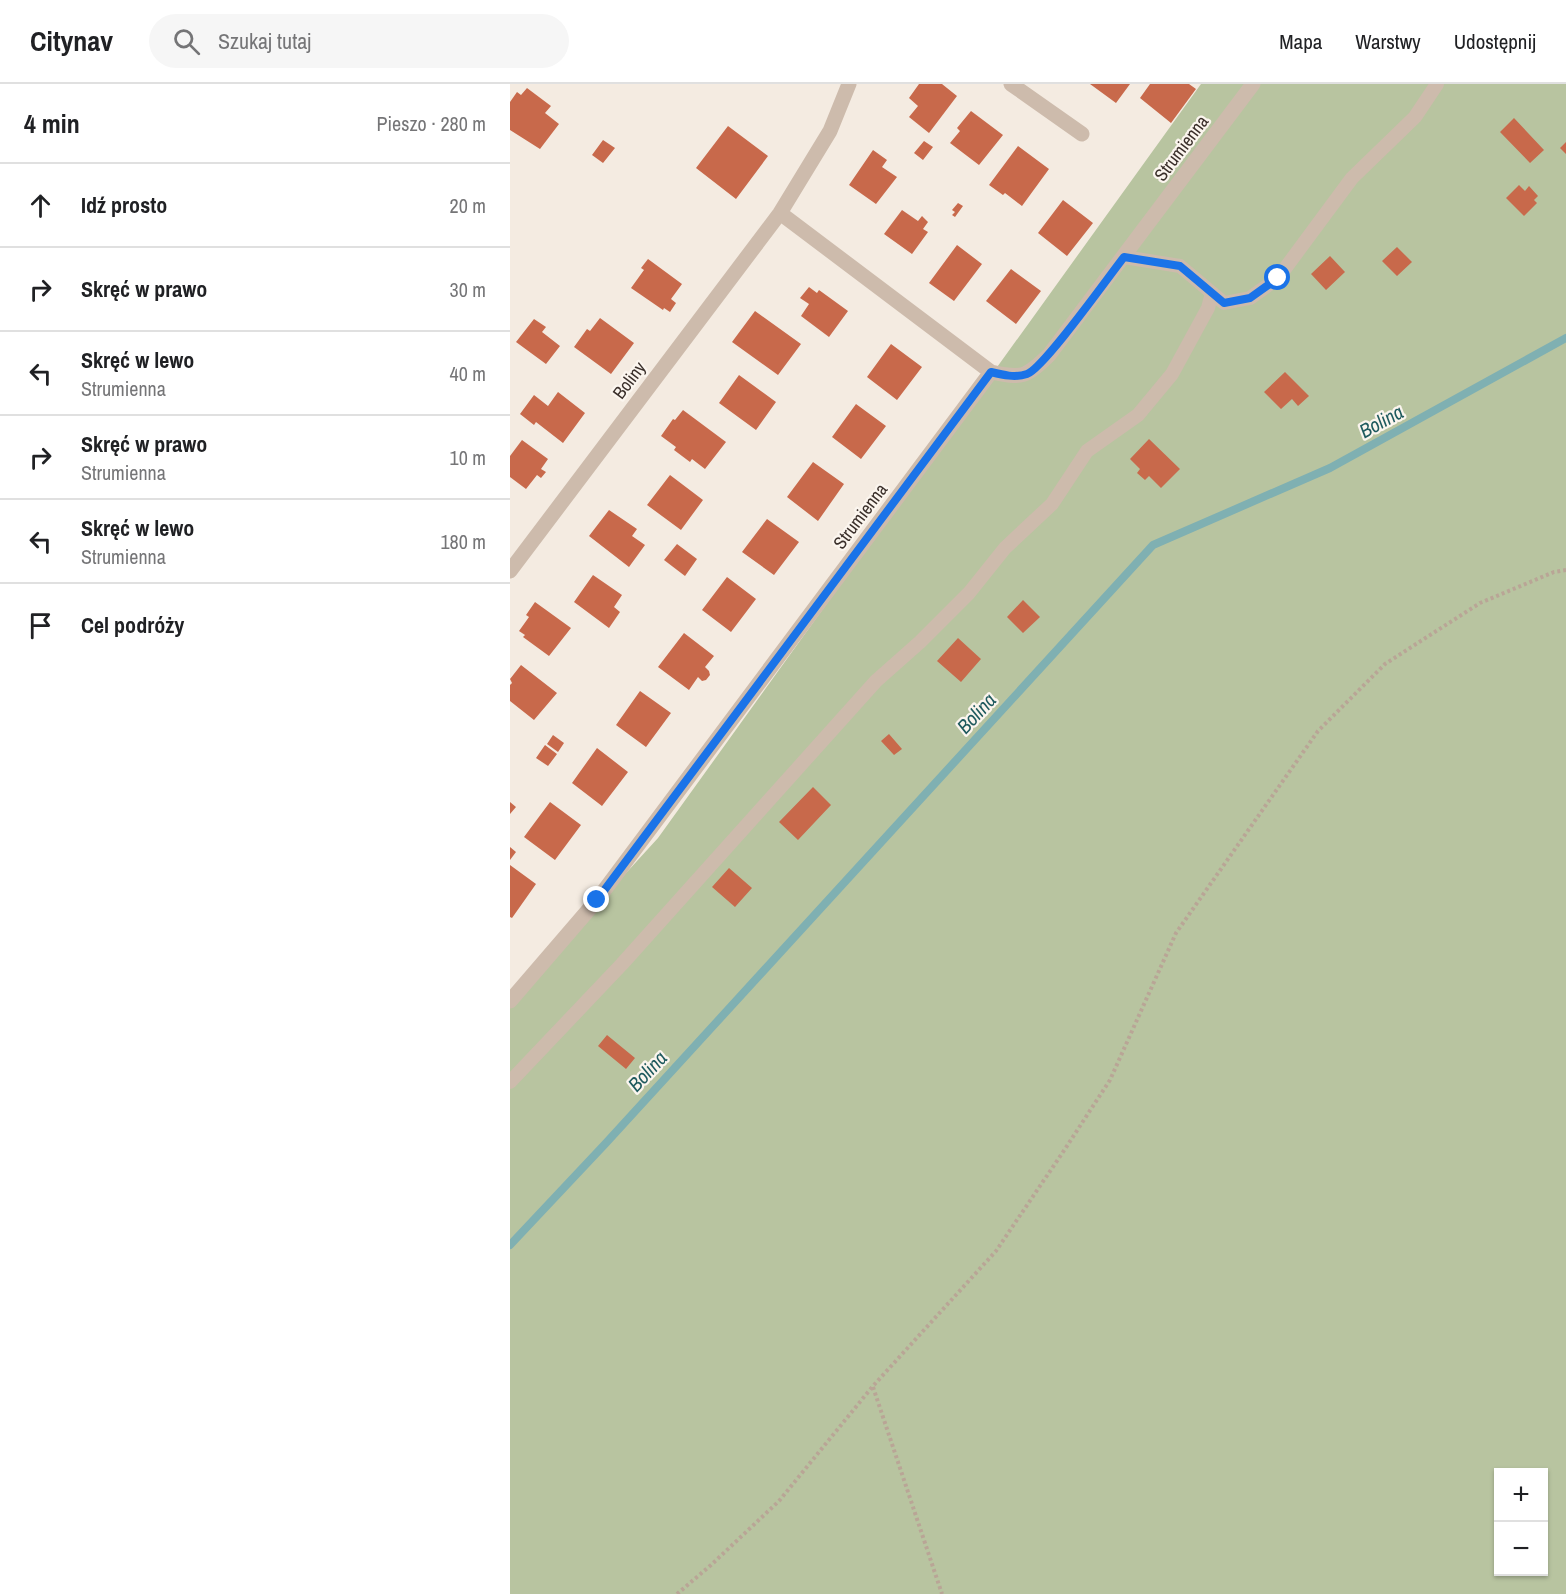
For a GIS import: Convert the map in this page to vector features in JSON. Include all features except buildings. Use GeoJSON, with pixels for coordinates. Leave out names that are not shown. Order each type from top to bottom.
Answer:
{"type":"FeatureCollection","features":[{"type":"Feature","properties":{"kind":"street","name":"Boliny"},"geometry":{"type":"LineString","coordinates":[[510,571],[780,213],[830,131],[849,84]]}},
{"type":"Feature","properties":{"kind":"street"},"geometry":{"type":"LineString","coordinates":[[1011,84],[1082,134]]}},
{"type":"Feature","properties":{"kind":"street","name":"Strumienna"},"geometry":{"type":"LineString","coordinates":[[510,1001],[597,900],[991,372],[1010,376],[1030,373],[1049,355],[1253,84]]}},
{"type":"Feature","properties":{"kind":"street"},"geometry":{"type":"LineString","coordinates":[[780,213],[991,372]]}},
{"type":"Feature","properties":{"kind":"lane"},"geometry":{"type":"LineString","coordinates":[[1124,257],[1180,266],[1224,303],[1250,298],[1278,278],[1352,178],[1415,117],[1437,84]]}},
{"type":"Feature","properties":{"kind":"lane"},"geometry":{"type":"LineString","coordinates":[[510,1082],[622,964],[876,681],[920,642],[969,593],[1005,548],[1052,504],[1087,451],[1138,415],[1172,374],[1208,308],[1212,293]]}},
{"type":"Feature","properties":{"kind":"path"},"geometry":{"type":"LineString","coordinates":[[677,1594],[779,1501],[873,1386],[996,1251],[1110,1080],[1176,933],[1318,731],[1385,664],[1480,603],[1554,572],[1566,570]]}},
{"type":"Feature","properties":{"kind":"path"},"geometry":{"type":"LineString","coordinates":[[873,1386],[942,1594]]}},
{"type":"Feature","properties":{"kind":"green space"},"geometry":{"type":"Polygon","coordinates":[[[1201,84],[1566,84],[1566,1594],[510,1594],[510,1000],[658,838],[1201,84]]]}},
{"type":"Feature","properties":{"kind":"waterway","name":"Bolina"},"geometry":{"type":"LineString","coordinates":[[510,1245],[1153,545],[1330,468],[1566,338]]}},
{"type":"Feature","properties":{"kind":"route"},"geometry":{"type":"LineString","coordinates":[[597,900],[991,372],[1010,376],[1030,373],[1049,355],[1124,257],[1180,266],[1224,303],[1250,298],[1278,278]]}}]}
